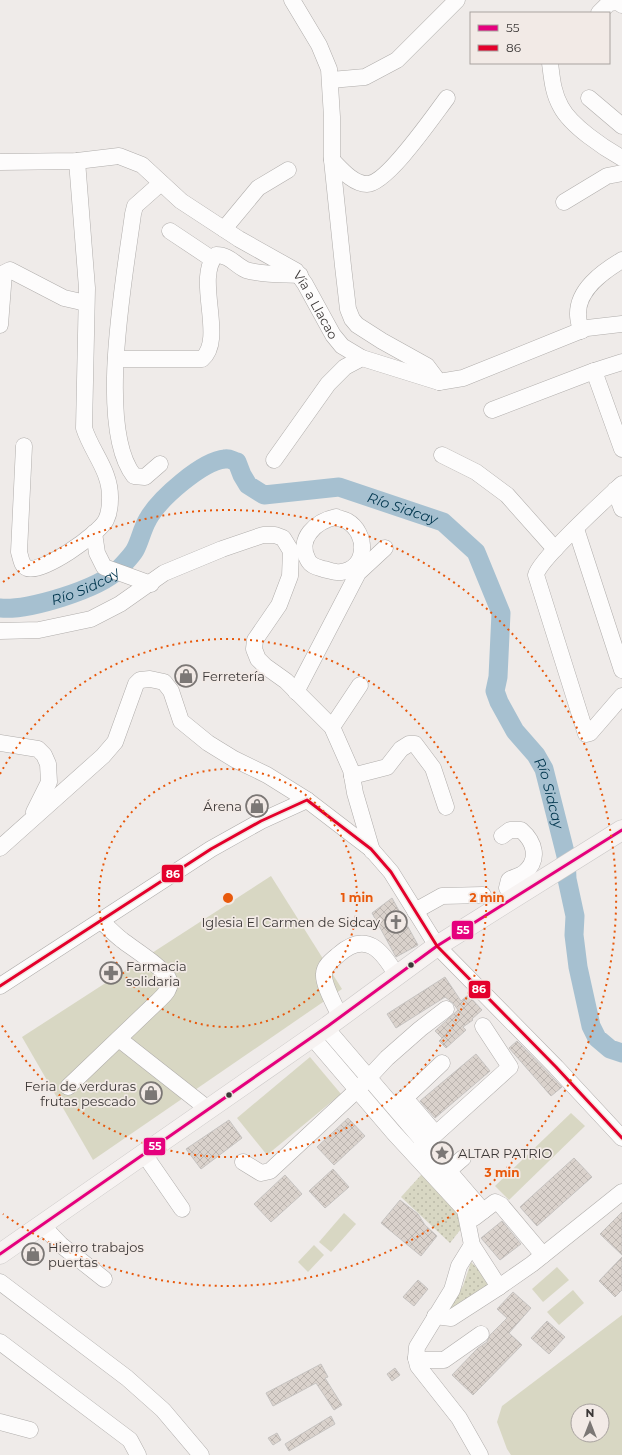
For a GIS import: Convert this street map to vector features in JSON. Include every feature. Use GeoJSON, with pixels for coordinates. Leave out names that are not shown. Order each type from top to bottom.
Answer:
{"type":"FeatureCollection","features":[{"type":"Feature","properties":{"kind":"main road"},"geometry":{"type":"LineString","coordinates":[[1,1251],[144,1154],[326,1027],[437,946],[614,835]]}},
{"type":"Feature","properties":{"kind":"street"},"geometry":{"type":"LineString","coordinates":[[292,0],[319,45],[329,69],[331,80],[332,160],[348,309],[352,319],[357,325],[427,366],[439,382]]}},
{"type":"Feature","properties":{"kind":"street"},"geometry":{"type":"LineString","coordinates":[[331,80],[365,77],[397,60],[457,0]]}},
{"type":"Feature","properties":{"kind":"street"},"geometry":{"type":"LineString","coordinates":[[600,12],[609,3],[618,2],[622,5]]}},
{"type":"Feature","properties":{"kind":"street"},"geometry":{"type":"LineString","coordinates":[[550,64],[554,91],[562,108],[579,128],[622,158]]}},
{"type":"Feature","properties":{"kind":"street"},"geometry":{"type":"LineString","coordinates":[[332,160],[350,177],[361,184],[373,183],[385,175],[395,164],[447,98]]}},
{"type":"Feature","properties":{"kind":"street"},"geometry":{"type":"LineString","coordinates":[[589,98],[622,126]]}},
{"type":"Feature","properties":{"kind":"street","name":"Vía a Llacao"},"geometry":{"type":"LineString","coordinates":[[0,162],[77,161],[119,156],[142,165],[181,201],[224,229],[296,271],[300,275],[333,335],[342,346],[362,358],[439,382],[463,378],[581,331],[622,324]]}},
{"type":"Feature","properties":{"kind":"street"},"geometry":{"type":"LineString","coordinates":[[24,446],[19,552],[22,563],[27,568],[37,568],[73,549],[94,533],[106,521],[110,498],[108,477],[88,442],[84,428],[87,288],[77,161]]}},
{"type":"Feature","properties":{"kind":"street"},"geometry":{"type":"LineString","coordinates":[[224,229],[258,188],[288,170]]}},
{"type":"Feature","properties":{"kind":"street"},"geometry":{"type":"LineString","coordinates":[[564,202],[607,176],[622,173]]}},
{"type":"Feature","properties":{"kind":"street"},"geometry":{"type":"LineString","coordinates":[[160,464],[145,477],[134,476],[126,466],[120,449],[115,400],[116,359],[133,214],[135,206],[161,183]]}},
{"type":"Feature","properties":{"kind":"street"},"geometry":{"type":"LineString","coordinates":[[170,231],[212,259]]}},
{"type":"Feature","properties":{"kind":"street"},"geometry":{"type":"LineString","coordinates":[[581,331],[578,315],[584,293],[604,271],[618,263],[622,250]]}},
{"type":"Feature","properties":{"kind":"street"},"geometry":{"type":"LineString","coordinates":[[116,359],[202,359],[207,355],[210,339],[209,274],[212,259],[216,255],[228,256],[247,270],[270,274],[300,275]]}},
{"type":"Feature","properties":{"kind":"street"},"geometry":{"type":"LineString","coordinates":[[0,325],[2,281],[4,273],[10,270],[64,298],[86,303]]}},
{"type":"Feature","properties":{"kind":"street"},"geometry":{"type":"LineString","coordinates":[[274,460],[328,384],[345,367],[362,358]]}},
{"type":"Feature","properties":{"kind":"street"},"geometry":{"type":"LineString","coordinates":[[492,410],[594,371],[622,362]]}},
{"type":"Feature","properties":{"kind":"street"},"geometry":{"type":"LineString","coordinates":[[594,371],[622,449]]}},
{"type":"Feature","properties":{"kind":"street"},"geometry":{"type":"LineString","coordinates":[[442,455],[476,472],[507,495],[555,549]]}},
{"type":"Feature","properties":{"kind":"street"},"geometry":{"type":"LineString","coordinates":[[619,487],[555,549],[539,567],[536,575],[586,734],[590,733],[622,696]]}},
{"type":"Feature","properties":{"kind":"street"},"geometry":{"type":"LineString","coordinates":[[619,487],[622,509]]}},
{"type":"Feature","properties":{"kind":"street"},"geometry":{"type":"LineString","coordinates":[[576,529],[622,670]]}},
{"type":"Feature","properties":{"kind":"street"},"geometry":{"type":"LineString","coordinates":[[94,533],[97,553],[104,567],[151,584]]}},
{"type":"Feature","properties":{"kind":"street"},"geometry":{"type":"LineString","coordinates":[[0,631],[39,630],[91,619],[106,613],[151,584],[164,573],[222,549],[263,535],[275,535],[283,538],[297,549],[290,576],[286,591],[279,605],[255,640],[254,649],[258,659],[286,681],[332,727],[351,770],[359,809],[372,851]]}},
{"type":"Feature","properties":{"kind":"street"},"geometry":{"type":"LineString","coordinates":[[296,692],[358,573],[386,548]]}},
{"type":"Feature","properties":{"kind":"street"},"geometry":{"type":"LineString","coordinates":[[0,848],[115,742],[136,684],[140,680],[150,679],[164,682],[168,685],[176,703],[181,721],[208,743],[234,759],[267,775],[307,800],[372,851],[390,872],[437,946],[556,1067],[622,1138]]}},
{"type":"Feature","properties":{"kind":"street"},"geometry":{"type":"LineString","coordinates":[[332,727],[360,685]]}},
{"type":"Feature","properties":{"kind":"street"},"geometry":{"type":"LineString","coordinates":[[0,743],[38,749],[44,755],[48,764],[49,782],[31,819]]}},
{"type":"Feature","properties":{"kind":"street"},"geometry":{"type":"LineString","coordinates":[[352,776],[387,768],[401,749],[408,744],[415,744],[433,768],[446,807]]}},
{"type":"Feature","properties":{"kind":"street"},"geometry":{"type":"LineString","coordinates":[[0,986],[211,849],[261,821],[307,800]]}},
{"type":"Feature","properties":{"kind":"street"},"geometry":{"type":"LineString","coordinates":[[502,836],[510,830],[521,830],[532,842],[535,857],[532,865],[523,874],[509,880],[507,888],[520,894]]}},
{"type":"Feature","properties":{"kind":"street"},"geometry":{"type":"LineString","coordinates":[[415,911],[442,896],[483,895]]}},
{"type":"Feature","properties":{"kind":"street"},"geometry":{"type":"LineString","coordinates":[[68,1088],[168,990],[169,980],[157,966],[114,934],[101,921]]}},
{"type":"Feature","properties":{"kind":"street"},"geometry":{"type":"LineString","coordinates":[[397,976],[388,961],[372,946],[363,943],[354,943],[344,949],[330,962],[324,974],[326,1027],[357,1090],[413,1155],[465,1210],[469,1222],[472,1245],[499,1287]]}},
{"type":"Feature","properties":{"kind":"street"},"geometry":{"type":"LineString","coordinates":[[243,1162],[261,1173],[270,1171],[357,1090],[387,1058],[446,1009]]}},
{"type":"Feature","properties":{"kind":"street"},"geometry":{"type":"LineString","coordinates":[[413,1155],[510,1067],[483,1026]]}},
{"type":"Feature","properties":{"kind":"street"},"geometry":{"type":"LineString","coordinates":[[326,1027],[369,1078],[400,1103],[430,1138],[448,1171],[483,1211]]}},
{"type":"Feature","properties":{"kind":"street"},"geometry":{"type":"LineString","coordinates":[[119,1039],[208,1109]]}},
{"type":"Feature","properties":{"kind":"street"},"geometry":{"type":"LineString","coordinates":[[400,1103],[442,1063]]}},
{"type":"Feature","properties":{"kind":"street"},"geometry":{"type":"LineString","coordinates":[[144,1154],[182,1209]]}},
{"type":"Feature","properties":{"kind":"street"},"geometry":{"type":"LineString","coordinates":[[448,1171],[463,1158]]}},
{"type":"Feature","properties":{"kind":"street"},"geometry":{"type":"LineString","coordinates":[[435,1316],[451,1318],[499,1287],[543,1255],[622,1192]]}},
{"type":"Feature","properties":{"kind":"street"},"geometry":{"type":"LineString","coordinates":[[469,1222],[495,1202],[501,1205],[543,1255]]}},
{"type":"Feature","properties":{"kind":"street"},"geometry":{"type":"LineString","coordinates":[[42,1224],[61,1245],[104,1279]]}},
{"type":"Feature","properties":{"kind":"street"},"geometry":{"type":"LineString","coordinates":[[472,1245],[459,1266],[452,1290],[417,1347],[416,1358],[418,1366],[459,1418],[480,1455]]}},
{"type":"Feature","properties":{"kind":"street"},"geometry":{"type":"LineString","coordinates":[[0,1282],[127,1378],[163,1410],[201,1455]]}},
{"type":"Feature","properties":{"kind":"street"},"geometry":{"type":"LineString","coordinates":[[416,1358],[426,1360],[444,1360],[481,1334]]}},
{"type":"Feature","properties":{"kind":"street"},"geometry":{"type":"LineString","coordinates":[[0,1342],[130,1440],[138,1455]]}},
{"type":"Feature","properties":{"kind":"street"},"geometry":{"type":"LineString","coordinates":[[0,1422],[30,1430]]}},
{"type":"Feature","properties":{"kind":"green space"},"geometry":{"type":"Polygon","coordinates":[[[271,876],[342,989],[93,1160],[22,1037],[271,876]]]}},
{"type":"Feature","properties":{"kind":"green space"},"geometry":{"type":"Polygon","coordinates":[[[310,1057],[341,1094],[267,1155],[237,1118],[310,1057]]]}},
{"type":"Feature","properties":{"kind":"green space"},"geometry":{"type":"Polygon","coordinates":[[[571,1113],[585,1126],[509,1200],[495,1186],[571,1113]]]}},
{"type":"Feature","properties":{"kind":"green space"},"geometry":{"type":"Polygon","coordinates":[[[422,1174],[462,1213],[461,1229],[450,1243],[401,1197],[422,1174]]]}},
{"type":"Feature","properties":{"kind":"green space"},"geometry":{"type":"Polygon","coordinates":[[[344,1213],[356,1224],[331,1252],[319,1242],[344,1213]]]}},
{"type":"Feature","properties":{"kind":"green space"},"geometry":{"type":"Polygon","coordinates":[[[314,1245],[324,1255],[308,1272],[298,1262],[314,1245]]]}},
{"type":"Feature","properties":{"kind":"green space"},"geometry":{"type":"Polygon","coordinates":[[[471,1262],[488,1279],[488,1285],[450,1311],[448,1309],[463,1286],[471,1262]]]}},
{"type":"Feature","properties":{"kind":"green space"},"geometry":{"type":"Polygon","coordinates":[[[557,1267],[569,1280],[543,1302],[532,1289],[557,1267]]]}},
{"type":"Feature","properties":{"kind":"green space"},"geometry":{"type":"Polygon","coordinates":[[[573,1290],[584,1303],[559,1325],[547,1312],[573,1290]]]}},
{"type":"Feature","properties":{"kind":"green space"},"geometry":{"type":"Polygon","coordinates":[[[622,1315],[622,1455],[511,1455],[507,1449],[497,1422],[502,1406],[622,1315]]]}},
{"type":"Feature","properties":{"kind":"building"},"geometry":{"type":"Polygon","coordinates":[[[392,898],[418,945],[396,957],[372,913],[392,898]]]}},
{"type":"Feature","properties":{"kind":"building"},"geometry":{"type":"Polygon","coordinates":[[[445,977],[461,1001],[468,995],[482,1010],[472,1019],[473,1020],[463,1027],[466,1030],[446,1048],[439,1041],[442,1038],[435,1031],[458,1010],[453,1003],[445,997],[396,1028],[387,1014],[445,977]]]}},
{"type":"Feature","properties":{"kind":"building"},"geometry":{"type":"Polygon","coordinates":[[[517,1041],[562,1087],[551,1096],[509,1048],[517,1041]]]}},
{"type":"Feature","properties":{"kind":"building"},"geometry":{"type":"Polygon","coordinates":[[[476,1054],[490,1071],[435,1118],[420,1101],[476,1054]]]}},
{"type":"Feature","properties":{"kind":"building"},"geometry":{"type":"Polygon","coordinates":[[[348,1118],[365,1136],[334,1165],[317,1147],[348,1118]]]}},
{"type":"Feature","properties":{"kind":"building"},"geometry":{"type":"Polygon","coordinates":[[[229,1120],[242,1138],[201,1169],[186,1149],[229,1120]]]}},
{"type":"Feature","properties":{"kind":"building"},"geometry":{"type":"Polygon","coordinates":[[[574,1158],[592,1177],[537,1226],[520,1207],[574,1158]]]}},
{"type":"Feature","properties":{"kind":"building"},"geometry":{"type":"Polygon","coordinates":[[[333,1169],[349,1187],[325,1208],[309,1191],[333,1169]]]}},
{"type":"Feature","properties":{"kind":"building"},"geometry":{"type":"Polygon","coordinates":[[[285,1175],[302,1194],[271,1222],[254,1204],[285,1175]]]}},
{"type":"Feature","properties":{"kind":"building"},"geometry":{"type":"Polygon","coordinates":[[[400,1200],[418,1214],[425,1225],[437,1236],[421,1256],[381,1223],[400,1200]]]}},
{"type":"Feature","properties":{"kind":"building"},"geometry":{"type":"Polygon","coordinates":[[[622,1212],[622,1255],[600,1234],[622,1212]]]}},
{"type":"Feature","properties":{"kind":"building"},"geometry":{"type":"Polygon","coordinates":[[[502,1221],[521,1244],[500,1260],[481,1238],[502,1221]]]}},
{"type":"Feature","properties":{"kind":"building"},"geometry":{"type":"Polygon","coordinates":[[[622,1257],[622,1290],[615,1297],[599,1281],[622,1257]]]}},
{"type":"Feature","properties":{"kind":"building"},"geometry":{"type":"Polygon","coordinates":[[[418,1280],[428,1289],[414,1306],[403,1297],[418,1280]]]}},
{"type":"Feature","properties":{"kind":"building"},"geometry":{"type":"Polygon","coordinates":[[[513,1292],[531,1308],[509,1333],[522,1345],[473,1395],[452,1375],[478,1348],[487,1342],[490,1335],[507,1318],[497,1309],[513,1292]]]}},
{"type":"Feature","properties":{"kind":"building"},"geometry":{"type":"Polygon","coordinates":[[[547,1321],[565,1337],[549,1354],[531,1338],[547,1321]]]}},
{"type":"Feature","properties":{"kind":"building"},"geometry":{"type":"Polygon","coordinates":[[[321,1364],[328,1377],[325,1378],[342,1405],[334,1410],[316,1383],[273,1406],[266,1393],[321,1364]]]}},
{"type":"Feature","properties":{"kind":"building"},"geometry":{"type":"Polygon","coordinates":[[[395,1368],[400,1375],[392,1381],[387,1374],[395,1368]]]}},
{"type":"Feature","properties":{"kind":"building"},"geometry":{"type":"Polygon","coordinates":[[[331,1416],[335,1424],[289,1451],[285,1444],[331,1416]]]}},
{"type":"Feature","properties":{"kind":"building"},"geometry":{"type":"Polygon","coordinates":[[[277,1433],[281,1440],[273,1445],[268,1438],[277,1433]]]}},
{"type":"Feature","properties":{"kind":"waterway","name":"Río Sidcay"},"geometry":{"type":"LineString","coordinates":[[0,608],[28,606],[45,602],[80,591],[109,577],[119,569],[133,553],[148,519],[161,501],[182,482],[205,466],[225,459],[230,459],[237,462],[248,485],[264,495],[339,487],[443,522],[476,552],[501,613],[498,677],[495,691],[499,702],[515,731],[536,755],[544,769],[566,856],[567,879],[575,916],[574,935],[578,967],[591,1026],[597,1038],[610,1049],[622,1053]]}},
{"type":"Feature","properties":{"kind":"transit line","name":"86"},"geometry":{"type":"LineString","coordinates":[[0,986],[211,849],[261,821],[307,800],[371,849],[391,872],[437,946],[556,1067],[622,1138]]}},
{"type":"Feature","properties":{"kind":"transit line","name":"55"},"geometry":{"type":"LineString","coordinates":[[0,1254],[328,1026],[437,946],[622,830]]}},
{"type":"Feature","properties":{"kind":"place","name":"Ferretería"},"geometry":{"type":"Point","coordinates":[186,676]}},
{"type":"Feature","properties":{"kind":"place","name":"Árena"},"geometry":{"type":"Point","coordinates":[257,806]}},
{"type":"Feature","properties":{"kind":"place","name":"Iglesia El Carmen de Sidcay"},"geometry":{"type":"Point","coordinates":[396,922]}},
{"type":"Feature","properties":{"kind":"place","name":"Farmacia solidaria"},"geometry":{"type":"Point","coordinates":[111,973]}},
{"type":"Feature","properties":{"kind":"place","name":"Feria de verduras frutas pescado"},"geometry":{"type":"Point","coordinates":[151,1093]}},
{"type":"Feature","properties":{"kind":"place","name":"ALTAR PATRIO"},"geometry":{"type":"Point","coordinates":[442,1153]}},
{"type":"Feature","properties":{"kind":"place","name":"Hierro trabajos puertas"},"geometry":{"type":"Point","coordinates":[33,1254]}}]}
